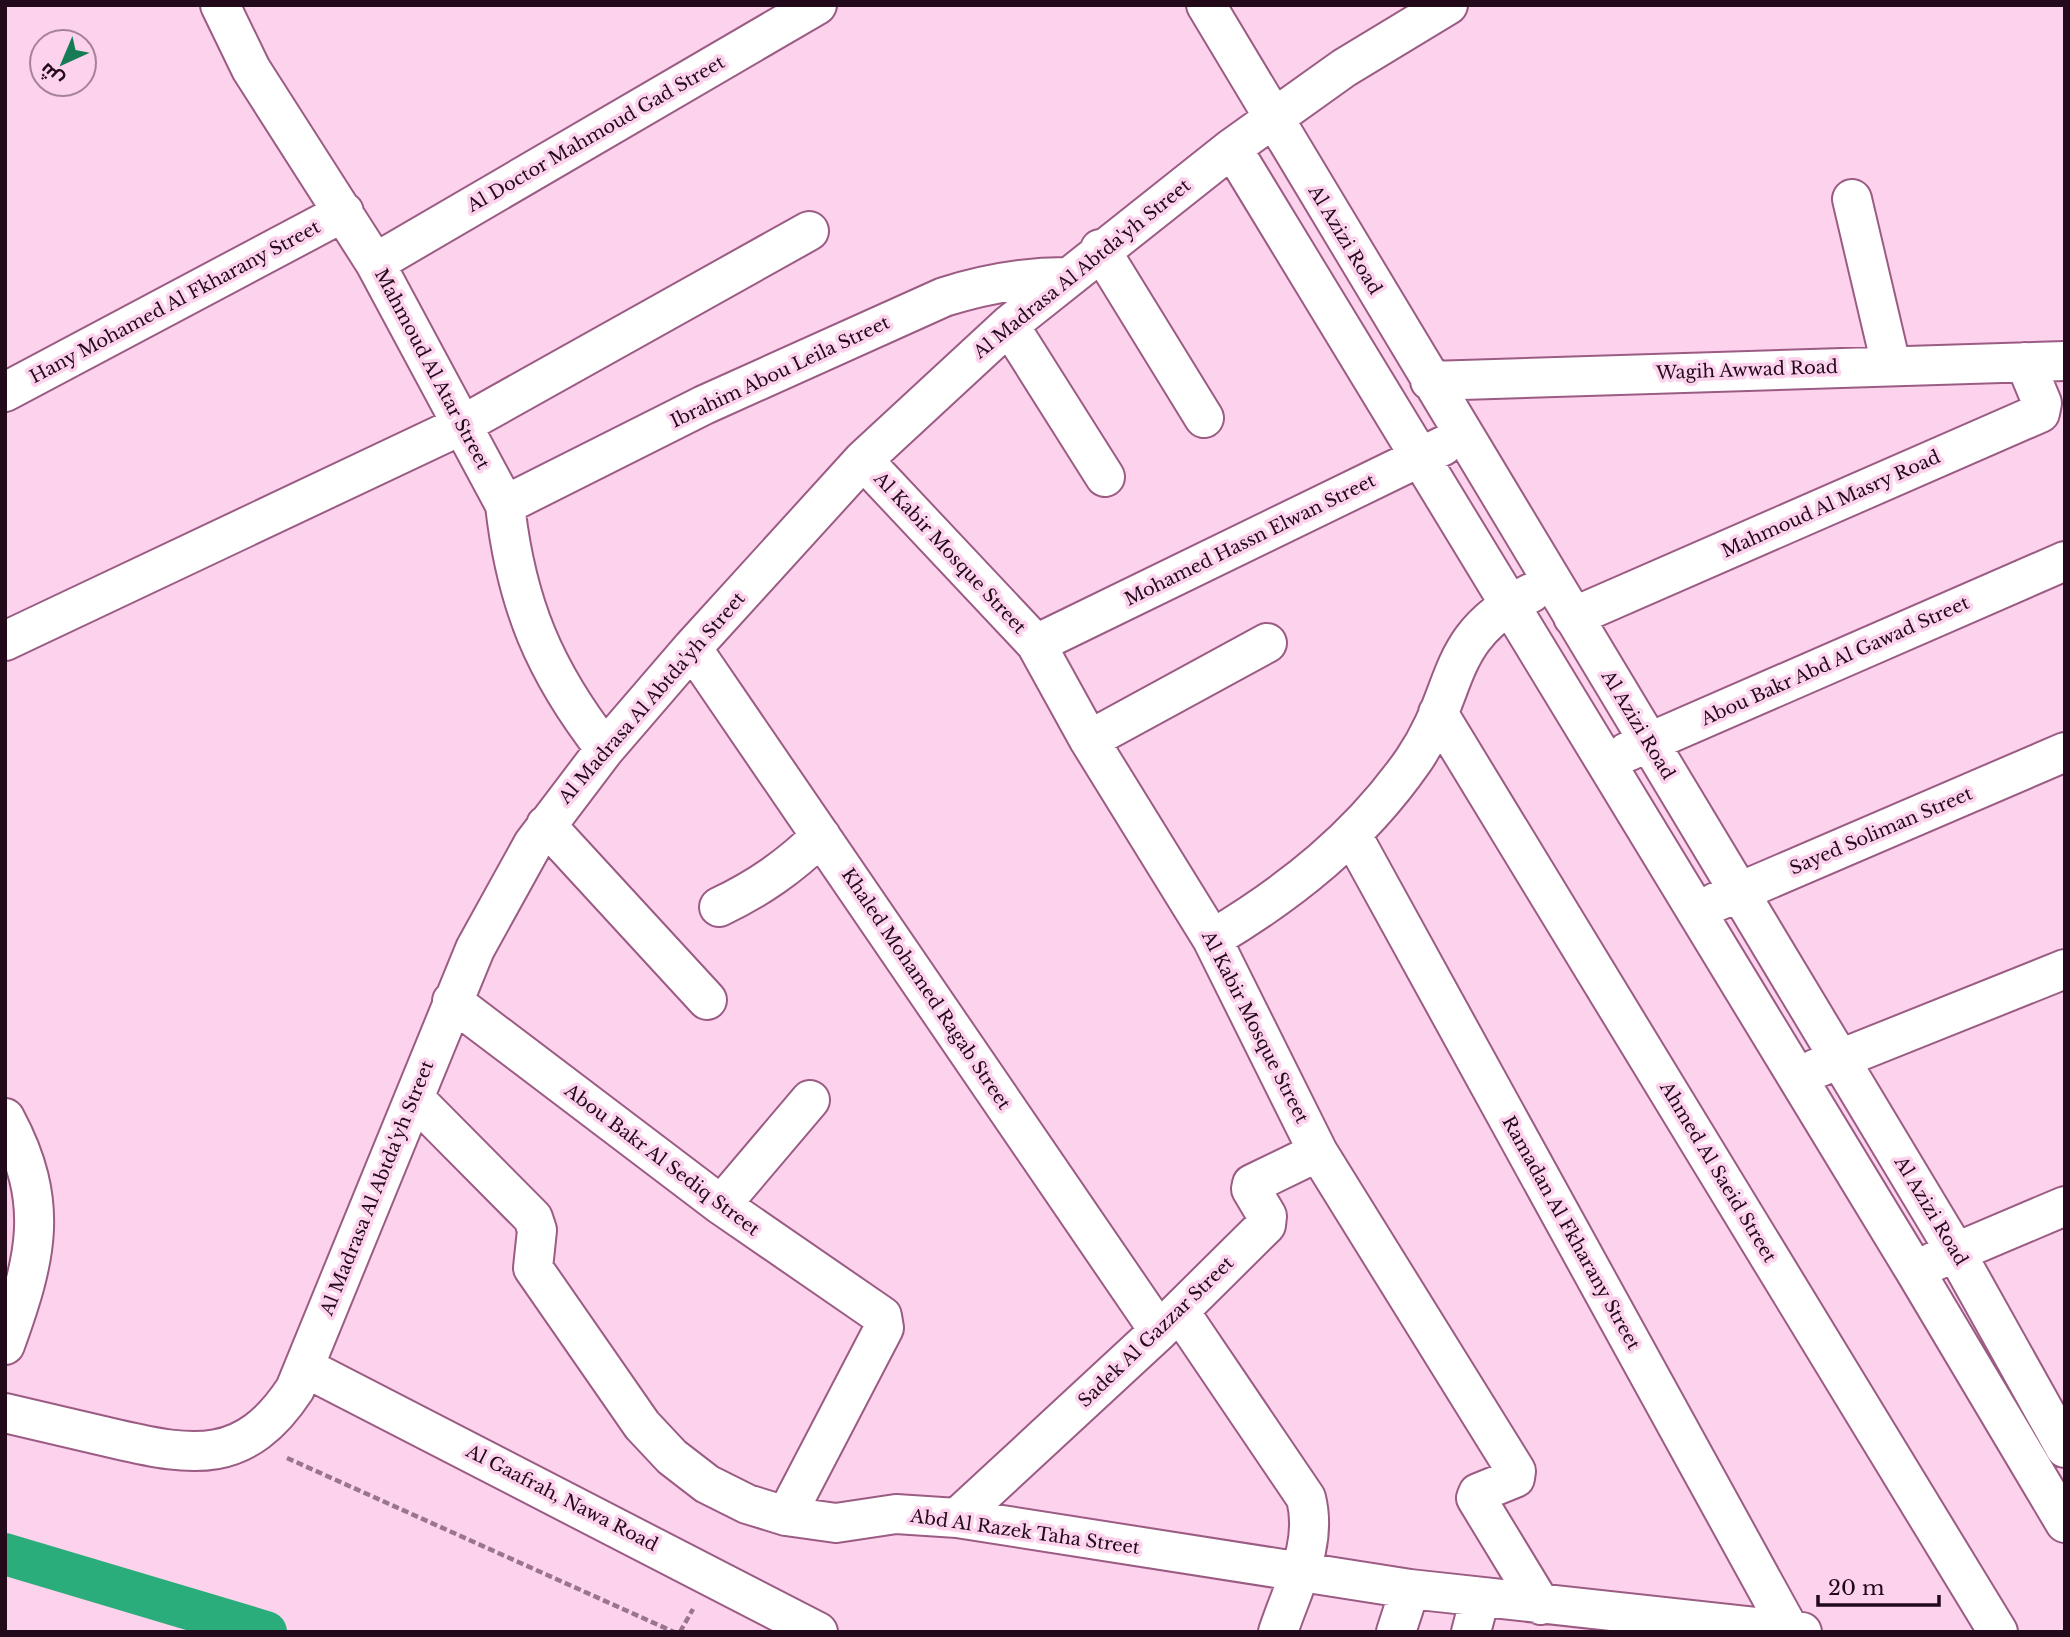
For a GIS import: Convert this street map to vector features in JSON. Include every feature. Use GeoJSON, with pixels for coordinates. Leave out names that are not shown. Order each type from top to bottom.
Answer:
{"type":"FeatureCollection","features":[{"type":"Feature","properties":{"kind":"street","name":"Mahmoud Al Atar Street"},"geometry":{"type":"LineString","coordinates":[[220,5],[251,69],[375,263],[505,505],[512,559],[533,634],[575,710],[605,748]]}},
{"type":"Feature","properties":{"kind":"street","name":"Al Doctor Mahmoud Gad Street"},"geometry":{"type":"LineString","coordinates":[[375,263],[817,5]]}},
{"type":"Feature","properties":{"kind":"street","name":"Al Azizi Road"},"geometry":{"type":"LineString","coordinates":[[1206,5],[1272,119],[1955,1251],[2050,1386],[2065,1448]]}},
{"type":"Feature","properties":{"kind":"street","name":"Al Madrasa Al Abtda'yh Street"},"geometry":{"type":"LineString","coordinates":[[5,1413],[176,1453],[223,1448],[245,1440],[282,1409],[304,1367],[452,1001],[502,895],[546,825],[605,748],[863,460],[1009,325],[1100,249],[1232,148],[1344,68],[1448,5]]}},
{"type":"Feature","properties":{"kind":"street"},"geometry":{"type":"LineString","coordinates":[[1232,148],[1916,1271],[2065,1523]]}},
{"type":"Feature","properties":{"kind":"street"},"geometry":{"type":"LineString","coordinates":[[1852,199],[1891,365]]}},
{"type":"Feature","properties":{"kind":"street","name":"Hany Mohamed Al Fkharany Street"},"geometry":{"type":"LineString","coordinates":[[5,392],[344,212]]}},
{"type":"Feature","properties":{"kind":"street"},"geometry":{"type":"LineString","coordinates":[[5,641],[462,425],[809,230]]}},
{"type":"Feature","properties":{"kind":"street"},"geometry":{"type":"LineString","coordinates":[[1100,249],[1204,418]]}},
{"type":"Feature","properties":{"kind":"street","name":"Ibrahim Abou Leila Street"},"geometry":{"type":"LineString","coordinates":[[505,505],[704,405],[944,297],[984,284],[1024,277],[1066,277]]}},
{"type":"Feature","properties":{"kind":"street"},"geometry":{"type":"LineString","coordinates":[[1009,325],[1105,477]]}},
{"type":"Feature","properties":{"kind":"street","name":"Wagih Awwad Road"},"geometry":{"type":"LineString","coordinates":[[1430,381],[2065,361]]}},
{"type":"Feature","properties":{"kind":"street","name":"Mahmoud Al Masry Road"},"geometry":{"type":"LineString","coordinates":[[1573,617],[2039,412],[2042,403],[2025,362]]}},
{"type":"Feature","properties":{"kind":"street","name":"Mohamed Hassn Elwan Street"},"geometry":{"type":"LineString","coordinates":[[1036,645],[1464,436]]}},
{"type":"Feature","properties":{"kind":"street","name":"Al Kabir Mosque Street"},"geometry":{"type":"LineString","coordinates":[[863,460],[1036,645],[1088,740],[1212,939],[1318,1152],[1516,1471],[1513,1480],[1478,1493],[1476,1498],[1541,1605]]}},
{"type":"Feature","properties":{"kind":"street","name":"Abou Bakr Abd Al Gawad Street"},"geometry":{"type":"LineString","coordinates":[[1606,761],[2065,561]]}},
{"type":"Feature","properties":{"kind":"street"},"geometry":{"type":"LineString","coordinates":[[1212,939],[1259,911],[1308,875],[1352,835],[1408,768],[1438,713],[1461,654],[1474,634],[1510,604],[1552,582]]}},
{"type":"Feature","properties":{"kind":"street"},"geometry":{"type":"LineString","coordinates":[[1088,740],[1266,643]]}},
{"type":"Feature","properties":{"kind":"street","name":"Khaled Mohamed Ragab Street"},"geometry":{"type":"LineString","coordinates":[[692,648],[821,836],[1170,1322],[1307,1497],[1311,1537],[1307,1556],[1297,1573],[1278,1632]]}},
{"type":"Feature","properties":{"kind":"street","name":"Ahmed Al Saeid Street"},"geometry":{"type":"LineString","coordinates":[[1438,713],[1998,1632]]}},
{"type":"Feature","properties":{"kind":"street","name":"Sayed Soliman Street"},"geometry":{"type":"LineString","coordinates":[[1697,910],[2065,752]]}},
{"type":"Feature","properties":{"kind":"street"},"geometry":{"type":"LineString","coordinates":[[546,825],[708,999]]}},
{"type":"Feature","properties":{"kind":"street","name":"Ramadan Al Fkharany Street"},"geometry":{"type":"LineString","coordinates":[[1352,835],[1790,1631]]}},
{"type":"Feature","properties":{"kind":"street"},"geometry":{"type":"LineString","coordinates":[[719,906],[757,889],[791,866],[821,836]]}},
{"type":"Feature","properties":{"kind":"street"},"geometry":{"type":"LineString","coordinates":[[1798,1078],[1839,1058],[2065,969]]}},
{"type":"Feature","properties":{"kind":"street","name":"Abou Bakr Al Sediq Street"},"geometry":{"type":"LineString","coordinates":[[452,1001],[721,1205],[882,1316],[884,1328],[786,1516]]}},
{"type":"Feature","properties":{"kind":"street","name":"Abd Al Razek Taha Street"},"geometry":{"type":"LineString","coordinates":[[414,1098],[533,1217],[537,1230],[533,1268],[642,1425],[672,1457],[707,1484],[747,1504],[786,1516],[836,1523],[896,1514],[957,1518],[1410,1589],[1475,1615],[1541,1605],[1697,1627],[1802,1632]]}},
{"type":"Feature","properties":{"kind":"street"},"geometry":{"type":"LineString","coordinates":[[721,1205],[810,1100]]}},
{"type":"Feature","properties":{"kind":"street"},"geometry":{"type":"LineString","coordinates":[[5,1118],[21,1146],[33,1192],[35,1239],[27,1285],[5,1345]]}},
{"type":"Feature","properties":{"kind":"street","name":"Sadek Al Gazzar Street"},"geometry":{"type":"LineString","coordinates":[[957,1518],[1170,1322],[1267,1223],[1267,1216],[1251,1189],[1252,1184],[1318,1152]]}},
{"type":"Feature","properties":{"kind":"street"},"geometry":{"type":"LineString","coordinates":[[1916,1271],[1955,1251],[2065,1206]]}},
{"type":"Feature","properties":{"kind":"street","name":"Al Gaafrah, Nawa Road"},"geometry":{"type":"LineString","coordinates":[[304,1367],[818,1632]]}},
{"type":"Feature","properties":{"kind":"street"},"geometry":{"type":"LineString","coordinates":[[1396,1632],[1410,1589]]}},
{"type":"Feature","properties":{"kind":"path"},"geometry":{"type":"LineString","coordinates":[[245,1440],[674,1632]]}},
{"type":"Feature","properties":{"kind":"waterway"},"geometry":{"type":"LineString","coordinates":[[5,1554],[266,1632]]}}]}
